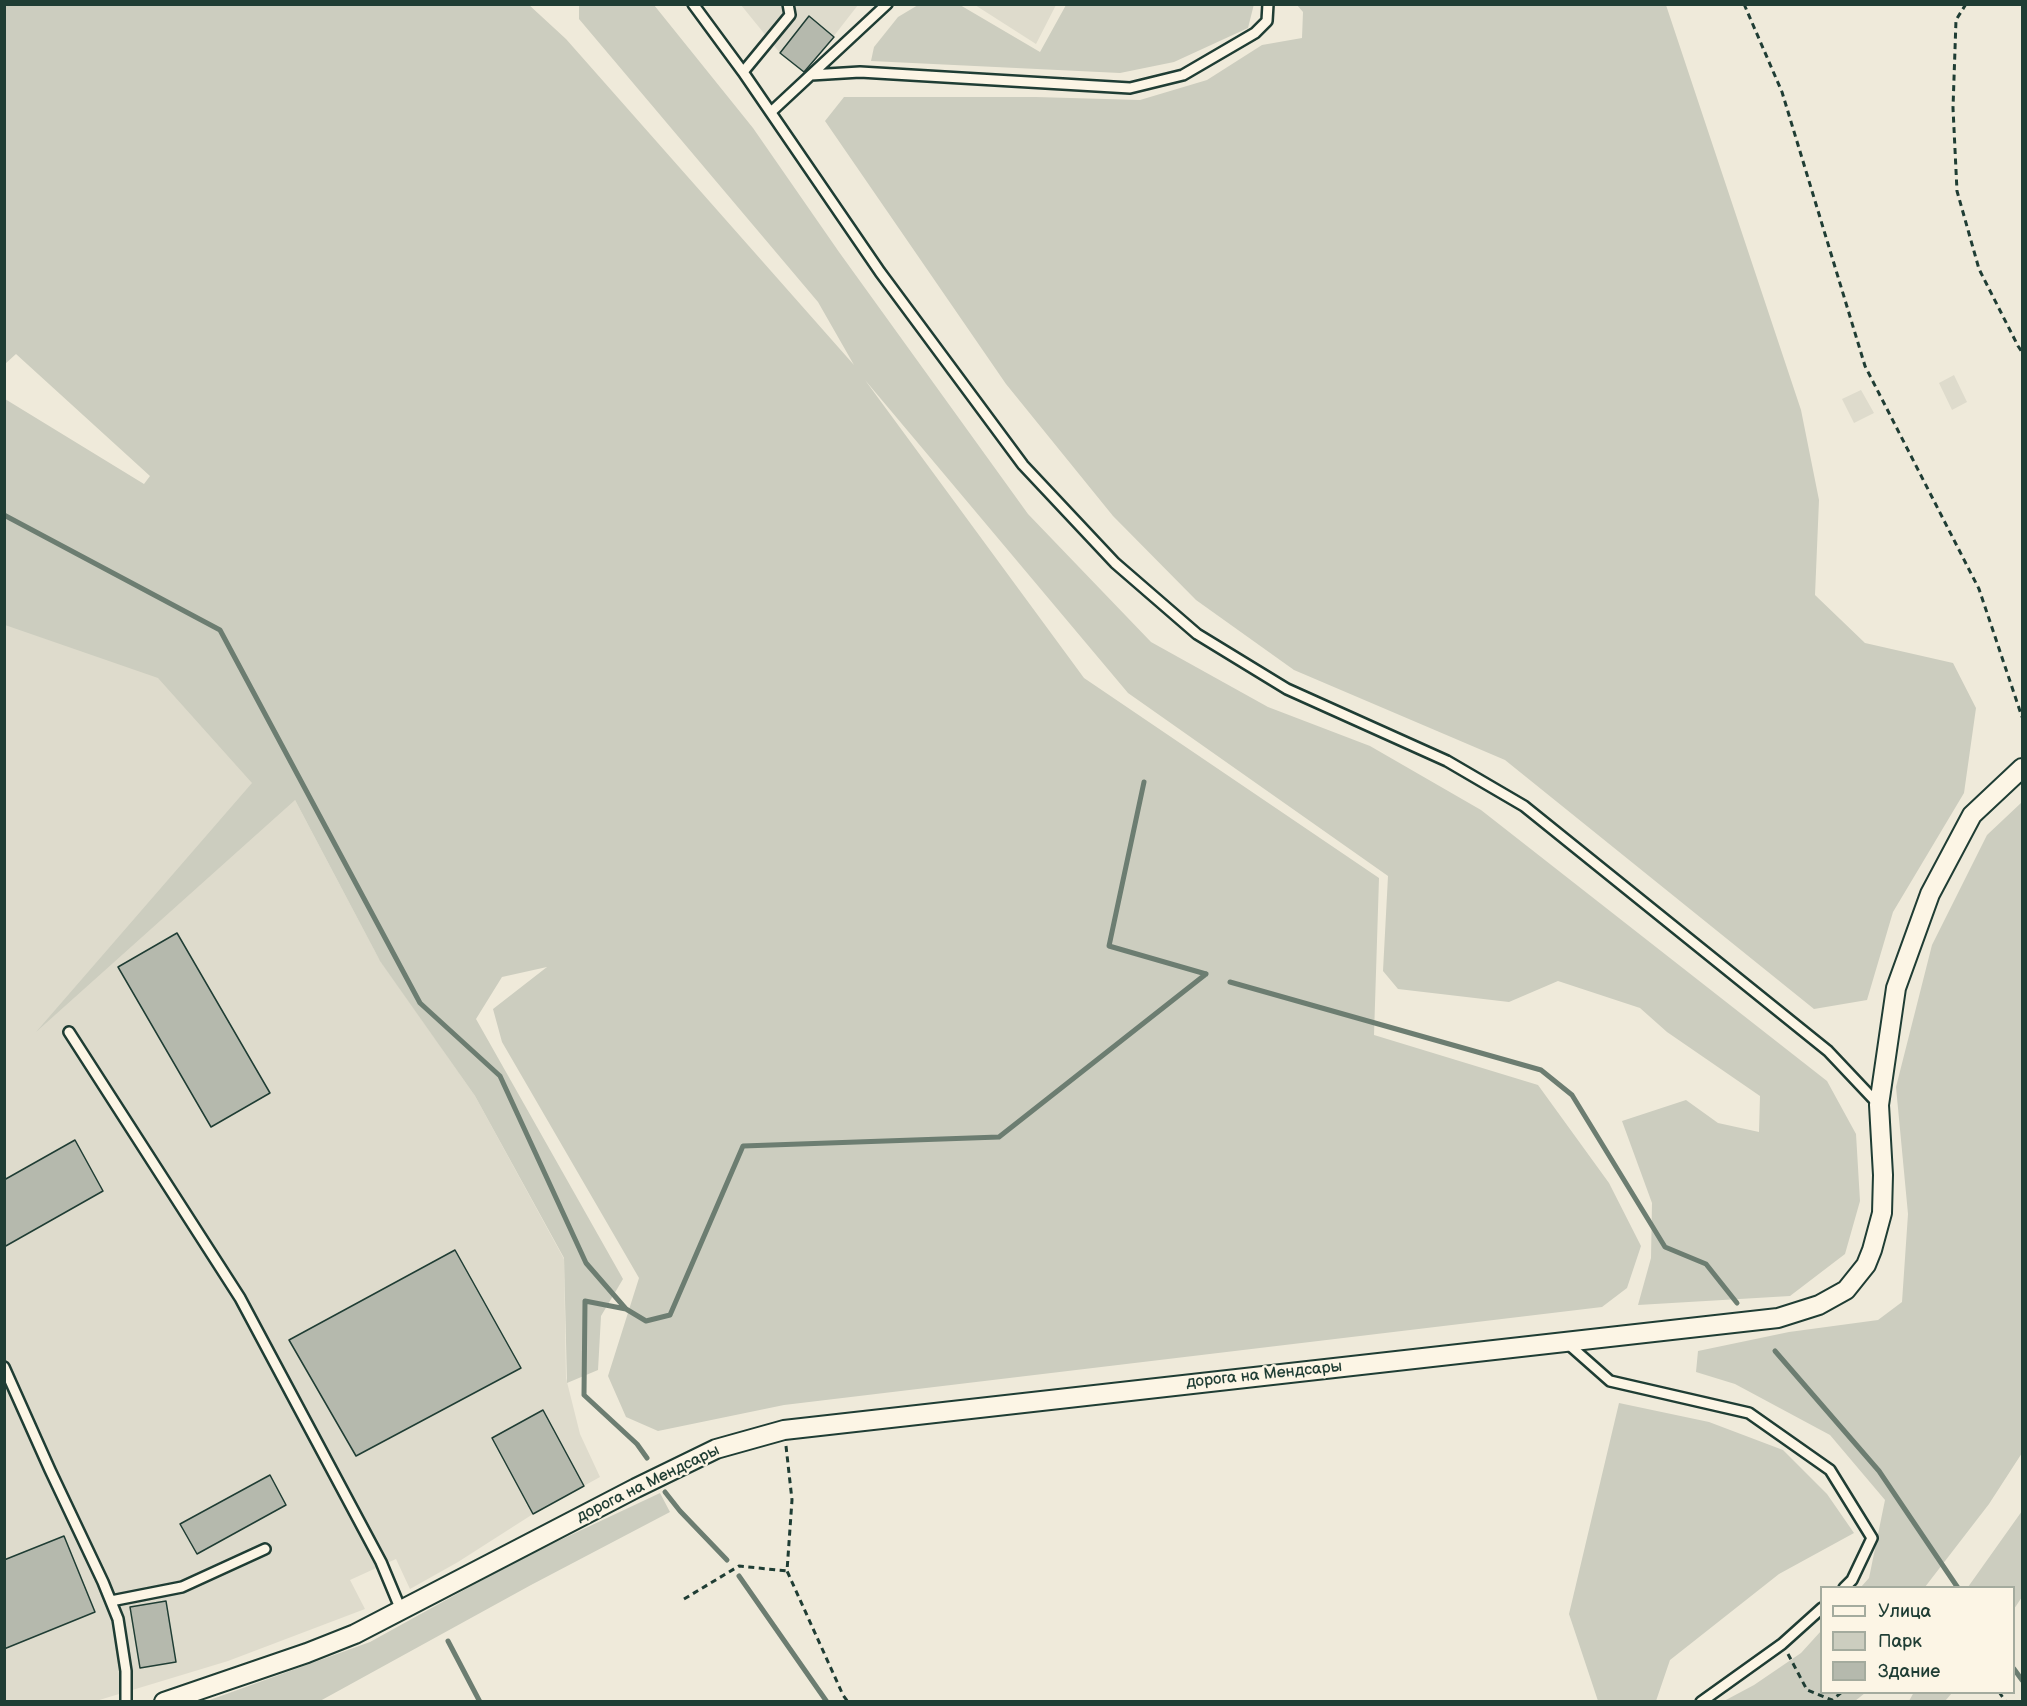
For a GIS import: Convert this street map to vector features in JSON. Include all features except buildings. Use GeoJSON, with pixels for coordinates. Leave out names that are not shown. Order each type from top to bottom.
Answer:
{"type":"FeatureCollection","features":[{"type":"Feature","properties":{"kind":"street","name":"дорога на Мендсары"},"geometry":{"type":"LineString","coordinates":[[164,1701],[307,1653],[355,1634],[716,1449],[784,1430],[1778,1318],[1819,1305],[1846,1290],[1866,1265],[1882,1213],[1883,1175],[1879,1105],[1896,988],[1930,894],[1972,815],[2022,768]]}},
{"type":"Feature","properties":{"kind":"lane"},"geometry":{"type":"LineString","coordinates":[[693,4],[771,112],[880,272],[1023,465],[1115,563],[1197,634],[1287,689],[1447,761],[1524,806],[1828,1051],[1879,1105]]}},
{"type":"Feature","properties":{"kind":"lane"},"geometry":{"type":"LineString","coordinates":[[743,72],[790,15],[788,4]]}},
{"type":"Feature","properties":{"kind":"lane"},"geometry":{"type":"LineString","coordinates":[[771,112],[886,4]]}},
{"type":"Feature","properties":{"kind":"lane"},"geometry":{"type":"LineString","coordinates":[[811,75],[861,72],[1131,88],[1183,75],[1254,33],[1267,21],[1269,4]]}},
{"type":"Feature","properties":{"kind":"lane"},"geometry":{"type":"LineString","coordinates":[[69,1032],[240,1298],[381,1562],[401,1610]]}},
{"type":"Feature","properties":{"kind":"lane"},"geometry":{"type":"LineString","coordinates":[[1566,1342],[1610,1381],[1749,1413],[1830,1470],[1872,1538],[1852,1580],[1845,1586]]}},
{"type":"Feature","properties":{"kind":"lane"},"geometry":{"type":"LineString","coordinates":[[4,1367],[118,1619],[126,1671],[126,1701]]}},
{"type":"Feature","properties":{"kind":"lane"},"geometry":{"type":"LineString","coordinates":[[111,1601],[182,1587],[265,1549]]}},
{"type":"Feature","properties":{"kind":"lane"},"geometry":{"type":"LineString","coordinates":[[1701,1701],[1782,1644],[1820,1609]]}},
{"type":"Feature","properties":{"kind":"path"},"geometry":{"type":"LineString","coordinates":[[1744,4],[1782,92],[1865,366],[1979,589],[2022,717]]}},
{"type":"Feature","properties":{"kind":"path"},"geometry":{"type":"LineString","coordinates":[[1966,4],[1956,20],[1953,108],[1957,191],[1979,269],[2022,352]]}},
{"type":"Feature","properties":{"kind":"path"},"geometry":{"type":"LineString","coordinates":[[784,1430],[792,1500],[786,1571],[843,1695],[848,1701]]}},
{"type":"Feature","properties":{"kind":"path"},"geometry":{"type":"LineString","coordinates":[[684,1599],[739,1566],[786,1571]]}},
{"type":"Feature","properties":{"kind":"path"},"geometry":{"type":"LineString","coordinates":[[1782,1644],[1808,1690],[1832,1700],[1840,1694]]}},
{"type":"Feature","properties":{"kind":"shaded area"},"geometry":{"type":"Polygon","coordinates":[[[741,5],[858,5],[805,73],[780,53],[741,5]]]}},
{"type":"Feature","properties":{"kind":"shaded area"},"geometry":{"type":"Polygon","coordinates":[[[975,5],[1056,5],[1036,44],[975,5]]]}},
{"type":"Feature","properties":{"kind":"shaded area"},"geometry":{"type":"Polygon","coordinates":[[[1954,375],[1967,402],[1952,410],[1939,383],[1954,375]]]}},
{"type":"Feature","properties":{"kind":"shaded area"},"geometry":{"type":"Polygon","coordinates":[[[1861,390],[1874,413],[1854,423],[1842,399],[1861,390]]]}},
{"type":"Feature","properties":{"kind":"shaded area"},"geometry":{"type":"Polygon","coordinates":[[[4,525],[295,800],[378,957],[475,1096],[564,1259],[566,1378],[580,1434],[600,1477],[533,1514],[458,1562],[410,1589],[396,1559],[350,1580],[365,1609],[228,1661],[96,1701],[5,1701],[4,525]]]}},
{"type":"Feature","properties":{"kind":"green space"},"geometry":{"type":"Polygon","coordinates":[[[528,4],[566,39],[854,365],[818,302],[579,19],[579,5],[654,5],[753,128],[839,252],[1028,514],[1151,642],[1268,707],[1370,746],[1481,810],[1827,1081],[1856,1134],[1860,1201],[1845,1254],[1790,1296],[1638,1305],[1651,1258],[1652,1203],[1622,1121],[1686,1100],[1718,1123],[1759,1132],[1760,1096],[1667,1032],[1640,1008],[1558,981],[1509,1002],[1398,989],[1383,971],[1388,876],[1128,693],[865,380],[1084,678],[1379,878],[1374,1035],[1538,1085],[1609,1183],[1641,1246],[1627,1288],[1602,1307],[784,1405],[658,1431],[626,1417],[608,1376],[639,1278],[502,1042],[493,1009],[547,967],[502,977],[476,1019],[623,1279],[601,1316],[598,1370],[567,1383],[564,1258],[475,1096],[380,961],[295,800],[36,1032],[252,783],[158,678],[5,625],[5,399],[144,484],[150,476],[16,354],[5,364],[5,5],[528,4]]]}},
{"type":"Feature","properties":{"kind":"green space"},"geometry":{"type":"Polygon","coordinates":[[[1254,4],[1248,28],[1174,62],[1120,73],[871,61],[874,47],[898,17],[918,5],[960,5],[1040,52],[1066,5],[1254,4]]]}},
{"type":"Feature","properties":{"kind":"green space"},"geometry":{"type":"Polygon","coordinates":[[[1297,5],[1666,5],[1801,410],[1819,500],[1815,595],[1865,643],[1953,663],[1976,708],[1964,793],[1893,912],[1867,1000],[1814,1009],[1505,760],[1294,670],[1196,600],[1113,516],[1006,384],[825,121],[844,97],[1036,97],[1140,100],[1207,80],[1262,45],[1302,38],[1303,12],[1297,5]]]}},
{"type":"Feature","properties":{"kind":"green space"},"geometry":{"type":"Polygon","coordinates":[[[2022,802],[2022,1453],[1989,1504],[1926,1586],[1862,1586],[1869,1578],[1885,1500],[1830,1435],[1735,1384],[1696,1372],[1698,1351],[1789,1332],[1878,1320],[1902,1302],[1908,1214],[1896,1087],[1932,945],[1987,835],[2022,802]]]}},
{"type":"Feature","properties":{"kind":"green space"},"geometry":{"type":"Polygon","coordinates":[[[1619,1403],[1709,1422],[1783,1450],[1827,1494],[1854,1533],[1779,1574],[1670,1660],[1656,1701],[1598,1701],[1569,1614],[1619,1403]]]}},
{"type":"Feature","properties":{"kind":"green space"},"geometry":{"type":"Polygon","coordinates":[[[660,1493],[670,1512],[531,1585],[320,1701],[207,1701],[370,1642],[522,1558],[660,1493]]]}},
{"type":"Feature","properties":{"kind":"green space"},"geometry":{"type":"Polygon","coordinates":[[[2022,1511],[2022,1597],[2015,1608],[2015,1586],[1969,1586],[2022,1511]]]}},
{"type":"Feature","properties":{"kind":"green space"},"geometry":{"type":"Polygon","coordinates":[[[1820,1632],[1820,1694],[1864,1694],[1855,1701],[1724,1701],[1754,1685],[1801,1653],[1820,1632]]]}},
{"type":"Feature","properties":{"kind":"green space"},"geometry":{"type":"Polygon","coordinates":[[[1913,1694],[1951,1694],[1945,1701],[1909,1701],[1913,1694]]]}},
{"type":"Feature","properties":{"kind":"waterway"},"geometry":{"type":"LineString","coordinates":[[4,515],[220,630],[420,1003],[500,1076],[586,1263],[626,1309],[585,1301],[584,1395],[637,1444],[647,1458]]}},
{"type":"Feature","properties":{"kind":"waterway"},"geometry":{"type":"LineString","coordinates":[[1144,782],[1109,946],[1206,974]]}},
{"type":"Feature","properties":{"kind":"waterway"},"geometry":{"type":"LineString","coordinates":[[626,1309],[646,1321],[670,1315],[743,1146],[999,1137],[1206,974]]}},
{"type":"Feature","properties":{"kind":"waterway"},"geometry":{"type":"LineString","coordinates":[[1230,982],[1541,1070],[1572,1095],[1665,1247],[1706,1264],[1737,1303]]}},
{"type":"Feature","properties":{"kind":"waterway"},"geometry":{"type":"LineString","coordinates":[[1775,1351],[1879,1471],[1957,1586]]}},
{"type":"Feature","properties":{"kind":"waterway"},"geometry":{"type":"LineString","coordinates":[[665,1492],[727,1560]]}},
{"type":"Feature","properties":{"kind":"waterway"},"geometry":{"type":"LineString","coordinates":[[739,1576],[827,1702]]}},
{"type":"Feature","properties":{"kind":"waterway"},"geometry":{"type":"LineString","coordinates":[[448,1641],[480,1702]]}},
{"type":"Feature","properties":{"kind":"waterway"},"geometry":{"type":"LineString","coordinates":[[2015,1670],[2022,1680]]}}]}
